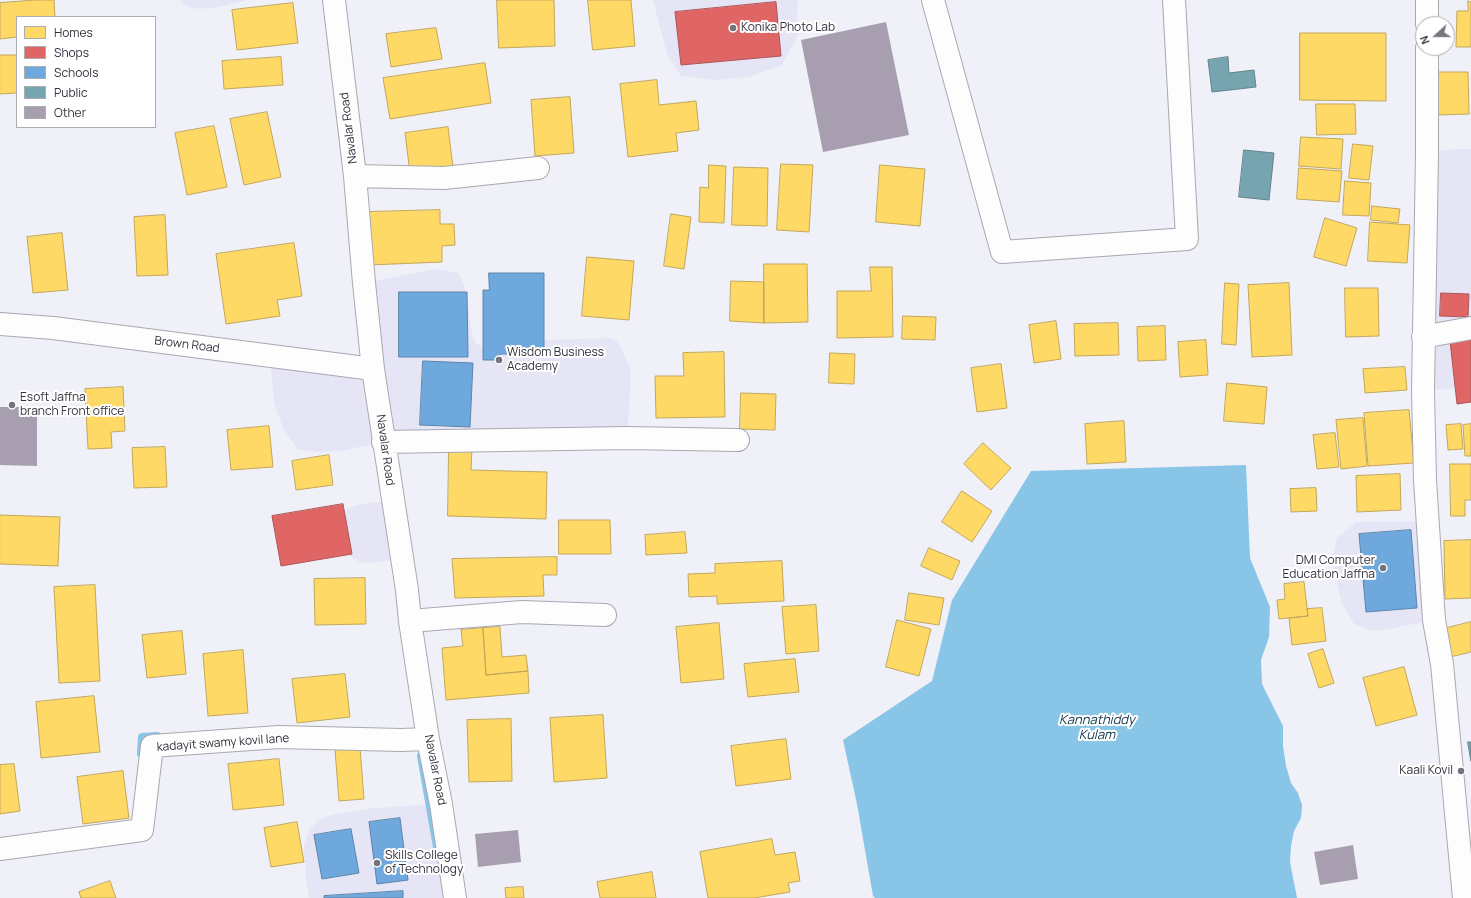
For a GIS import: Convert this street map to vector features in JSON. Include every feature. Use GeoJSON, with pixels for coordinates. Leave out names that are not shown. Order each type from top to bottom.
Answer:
{"type":"FeatureCollection","features":[{"type":"Feature","properties":{"kind":"street","name":"Navalar Road"},"geometry":{"type":"LineString","coordinates":[[334,0],[355,176],[373,369],[428,739],[441,804],[455,898]]}},
{"type":"Feature","properties":{"kind":"street"},"geometry":{"type":"LineString","coordinates":[[933,0],[1002,252],[1186,239],[1174,0]]}},
{"type":"Feature","properties":{"kind":"street"},"geometry":{"type":"LineString","coordinates":[[1427,0],[1427,16]]}},
{"type":"Feature","properties":{"kind":"street"},"geometry":{"type":"LineString","coordinates":[[1427,56],[1427,153],[1422,391],[1425,480],[1434,620],[1442,664],[1464,898]]}},
{"type":"Feature","properties":{"kind":"street"},"geometry":{"type":"LineString","coordinates":[[355,176],[444,178],[538,168]]}},
{"type":"Feature","properties":{"kind":"street","name":"Brown Road"},"geometry":{"type":"LineString","coordinates":[[0,324],[52,328],[373,369]]}},
{"type":"Feature","properties":{"kind":"street"},"geometry":{"type":"LineString","coordinates":[[1423,337],[1471,328]]}},
{"type":"Feature","properties":{"kind":"street"},"geometry":{"type":"LineString","coordinates":[[383,442],[627,438],[738,440]]}},
{"type":"Feature","properties":{"kind":"street"},"geometry":{"type":"LineString","coordinates":[[410,621],[522,612],[605,616]]}},
{"type":"Feature","properties":{"kind":"street","name":"kadayit swamy kovil lane"},"geometry":{"type":"LineString","coordinates":[[0,848],[142,830],[152,746],[279,737],[400,740],[428,739]]}},
{"type":"Feature","properties":{"kind":"shaded area"},"geometry":{"type":"Polygon","coordinates":[[[180,0],[247,0],[219,7],[198,9],[183,4],[180,0]]]}},
{"type":"Feature","properties":{"kind":"shaded area","name":"Konika Photo Lab"},"geometry":{"type":"Polygon","coordinates":[[[653,0],[798,0],[797,26],[800,31],[782,65],[749,77],[714,80],[681,76],[668,57],[653,0]]]}},
{"type":"Feature","properties":{"kind":"shaded area"},"geometry":{"type":"Polygon","coordinates":[[[1456,149],[1471,149],[1471,387],[1423,391],[1427,153],[1456,149]]]}},
{"type":"Feature","properties":{"kind":"shaded area","name":"Wisdom Business Academy"},"geometry":{"type":"Polygon","coordinates":[[[436,269],[458,273],[466,291],[472,335],[476,343],[484,347],[548,340],[609,338],[618,341],[629,365],[631,377],[627,438],[383,442],[340,451],[314,452],[297,449],[283,428],[274,403],[270,355],[373,369],[364,283],[436,269]]]}},
{"type":"Feature","properties":{"kind":"shaded area"},"geometry":{"type":"Polygon","coordinates":[[[392,501],[401,559],[366,563],[358,561],[350,556],[345,546],[342,520],[347,509],[368,503],[392,501]]]}},
{"type":"Feature","properties":{"kind":"shaded area","name":"DMI Computer Education Jaffna"},"geometry":{"type":"Polygon","coordinates":[[[1428,521],[1434,620],[1371,631],[1354,624],[1342,603],[1336,579],[1333,557],[1337,538],[1356,522],[1428,521]]]}},
{"type":"Feature","properties":{"kind":"shaded area","name":"Skills College of Technology"},"geometry":{"type":"Polygon","coordinates":[[[441,804],[455,898],[309,898],[306,880],[304,846],[309,830],[319,820],[331,815],[374,808],[441,804]]]}},
{"type":"Feature","properties":{"kind":"water","name":"Kannathiddy Kulam"},"geometry":{"type":"Polygon","coordinates":[[[1246,465],[1250,558],[1270,607],[1269,637],[1261,660],[1262,684],[1283,726],[1283,746],[1286,766],[1291,783],[1298,793],[1302,805],[1301,818],[1294,831],[1290,862],[1297,898],[875,898],[873,896],[857,804],[843,740],[932,681],[952,600],[1031,471],[1246,465]]]}},
{"type":"Feature","properties":{"kind":"building: Homes"},"geometry":{"type":"Polygon","coordinates":[[[54,0],[55,16],[16,16],[16,37],[0,39],[0,3],[54,0]]]}},
{"type":"Feature","properties":{"kind":"building: Homes"},"geometry":{"type":"Polygon","coordinates":[[[497,0],[554,0],[555,46],[499,48],[497,0]]]}},
{"type":"Feature","properties":{"kind":"building: Homes"},"geometry":{"type":"Polygon","coordinates":[[[588,0],[631,0],[635,46],[593,50],[588,0]]]}},
{"type":"Feature","properties":{"kind":"building: Homes"},"geometry":{"type":"Polygon","coordinates":[[[1468,1],[1471,2],[1471,47],[1456,47],[1457,11],[1468,11],[1468,1]]]}},
{"type":"Feature","properties":{"kind":"building: Homes"},"geometry":{"type":"Polygon","coordinates":[[[293,3],[298,43],[237,50],[232,10],[293,3]]]}},
{"type":"Feature","properties":{"kind":"building: Homes"},"geometry":{"type":"Polygon","coordinates":[[[436,28],[442,59],[391,67],[386,34],[436,28]]]}},
{"type":"Feature","properties":{"kind":"building: Homes"},"geometry":{"type":"Polygon","coordinates":[[[1300,33],[1386,33],[1386,101],[1300,100],[1300,33]]]}},
{"type":"Feature","properties":{"kind":"building: Homes"},"geometry":{"type":"Polygon","coordinates":[[[0,55],[16,55],[16,93],[0,94],[0,55]]]}},
{"type":"Feature","properties":{"kind":"building: Homes"},"geometry":{"type":"Polygon","coordinates":[[[281,57],[283,85],[224,89],[222,61],[281,57]]]}},
{"type":"Feature","properties":{"kind":"building: Homes"},"geometry":{"type":"Polygon","coordinates":[[[485,63],[491,103],[390,119],[383,78],[485,63]]]}},
{"type":"Feature","properties":{"kind":"building: Homes"},"geometry":{"type":"Polygon","coordinates":[[[1437,72],[1468,72],[1469,114],[1439,115],[1437,72]]]}},
{"type":"Feature","properties":{"kind":"building: Homes"},"geometry":{"type":"Polygon","coordinates":[[[657,80],[659,105],[696,101],[699,130],[676,133],[678,151],[628,157],[620,84],[657,80]]]}},
{"type":"Feature","properties":{"kind":"building: Homes"},"geometry":{"type":"Polygon","coordinates":[[[570,97],[574,153],[535,156],[531,100],[570,97]]]}},
{"type":"Feature","properties":{"kind":"building: Homes"},"geometry":{"type":"Polygon","coordinates":[[[1316,104],[1355,104],[1356,134],[1317,135],[1316,104]]]}},
{"type":"Feature","properties":{"kind":"building: Homes"},"geometry":{"type":"Polygon","coordinates":[[[267,112],[281,177],[244,185],[230,119],[267,112]]]}},
{"type":"Feature","properties":{"kind":"building: Homes"},"geometry":{"type":"Polygon","coordinates":[[[214,126],[227,187],[187,195],[175,133],[214,126]]]}},
{"type":"Feature","properties":{"kind":"building: Homes"},"geometry":{"type":"Polygon","coordinates":[[[448,127],[453,167],[410,173],[405,133],[448,127]]]}},
{"type":"Feature","properties":{"kind":"building: Homes"},"geometry":{"type":"Polygon","coordinates":[[[1301,137],[1343,139],[1341,169],[1299,166],[1301,137]]]}},
{"type":"Feature","properties":{"kind":"building: Homes"},"geometry":{"type":"Polygon","coordinates":[[[1353,144],[1373,146],[1369,180],[1349,178],[1353,144]]]}},
{"type":"Feature","properties":{"kind":"building: Homes"},"geometry":{"type":"Polygon","coordinates":[[[781,164],[813,165],[809,232],[777,230],[781,164]]]}},
{"type":"Feature","properties":{"kind":"building: Homes"},"geometry":{"type":"Polygon","coordinates":[[[709,165],[726,166],[724,223],[699,222],[700,187],[708,188],[709,165]]]}},
{"type":"Feature","properties":{"kind":"building: Homes"},"geometry":{"type":"Polygon","coordinates":[[[880,165],[925,169],[920,226],[876,222],[880,165]]]}},
{"type":"Feature","properties":{"kind":"building: Homes"},"geometry":{"type":"Polygon","coordinates":[[[734,167],[768,168],[767,226],[732,225],[734,167]]]}},
{"type":"Feature","properties":{"kind":"building: Homes"},"geometry":{"type":"Polygon","coordinates":[[[1299,168],[1342,171],[1339,202],[1297,199],[1299,168]]]}},
{"type":"Feature","properties":{"kind":"building: Homes"},"geometry":{"type":"Polygon","coordinates":[[[1345,181],[1371,183],[1369,216],[1343,215],[1345,181]]]}},
{"type":"Feature","properties":{"kind":"building: Homes"},"geometry":{"type":"Polygon","coordinates":[[[1372,206],[1400,209],[1398,223],[1371,220],[1372,206]]]}},
{"type":"Feature","properties":{"kind":"building: Homes"},"geometry":{"type":"Polygon","coordinates":[[[440,210],[440,224],[454,224],[455,245],[442,246],[442,262],[369,265],[367,212],[440,210]]]}},
{"type":"Feature","properties":{"kind":"building: Homes"},"geometry":{"type":"Polygon","coordinates":[[[671,214],[691,217],[684,269],[664,266],[671,214]]]}},
{"type":"Feature","properties":{"kind":"building: Homes"},"geometry":{"type":"Polygon","coordinates":[[[165,215],[168,275],[137,276],[134,217],[165,215]]]}},
{"type":"Feature","properties":{"kind":"building: Homes"},"geometry":{"type":"Polygon","coordinates":[[[1325,218],[1357,228],[1346,266],[1314,257],[1325,218]]]}},
{"type":"Feature","properties":{"kind":"building: Homes"},"geometry":{"type":"Polygon","coordinates":[[[1370,222],[1410,225],[1407,263],[1368,261],[1370,222]]]}},
{"type":"Feature","properties":{"kind":"building: Homes"},"geometry":{"type":"Polygon","coordinates":[[[62,233],[68,290],[33,293],[27,237],[62,233]]]}},
{"type":"Feature","properties":{"kind":"building: Homes"},"geometry":{"type":"Polygon","coordinates":[[[294,243],[302,296],[277,300],[280,316],[226,324],[216,254],[294,243]]]}},
{"type":"Feature","properties":{"kind":"building: Homes"},"geometry":{"type":"Polygon","coordinates":[[[587,257],[634,261],[629,320],[582,316],[587,257]]]}},
{"type":"Feature","properties":{"kind":"building: Homes"},"geometry":{"type":"Polygon","coordinates":[[[764,264],[807,264],[808,322],[764,323],[764,264]]]}},
{"type":"Feature","properties":{"kind":"building: Homes"},"geometry":{"type":"Polygon","coordinates":[[[870,267],[892,267],[893,337],[837,338],[837,291],[871,291],[870,267]]]}},
{"type":"Feature","properties":{"kind":"building: Homes"},"geometry":{"type":"Polygon","coordinates":[[[731,281],[764,282],[764,323],[730,321],[731,281]]]}},
{"type":"Feature","properties":{"kind":"building: Homes"},"geometry":{"type":"Polygon","coordinates":[[[1225,283],[1239,284],[1236,345],[1222,344],[1225,283]]]}},
{"type":"Feature","properties":{"kind":"building: Homes"},"geometry":{"type":"Polygon","coordinates":[[[1289,283],[1292,355],[1252,357],[1248,285],[1289,283]]]}},
{"type":"Feature","properties":{"kind":"building: Homes"},"geometry":{"type":"Polygon","coordinates":[[[1345,288],[1378,288],[1379,336],[1346,337],[1345,288]]]}},
{"type":"Feature","properties":{"kind":"building: Homes"},"geometry":{"type":"Polygon","coordinates":[[[903,316],[936,317],[935,340],[902,339],[903,316]]]}},
{"type":"Feature","properties":{"kind":"building: Homes"},"geometry":{"type":"Polygon","coordinates":[[[1056,321],[1061,359],[1034,363],[1029,325],[1056,321]]]}},
{"type":"Feature","properties":{"kind":"building: Homes"},"geometry":{"type":"Polygon","coordinates":[[[1118,323],[1119,355],[1075,356],[1074,324],[1118,323]]]}},
{"type":"Feature","properties":{"kind":"building: Homes"},"geometry":{"type":"Polygon","coordinates":[[[1165,326],[1166,360],[1138,361],[1137,327],[1165,326]]]}},
{"type":"Feature","properties":{"kind":"building: Homes"},"geometry":{"type":"Polygon","coordinates":[[[1206,340],[1208,375],[1180,377],[1178,342],[1206,340]]]}},
{"type":"Feature","properties":{"kind":"building: Homes"},"geometry":{"type":"Polygon","coordinates":[[[724,352],[725,417],[656,418],[655,376],[684,376],[683,353],[724,352]]]}},
{"type":"Feature","properties":{"kind":"building: Homes"},"geometry":{"type":"Polygon","coordinates":[[[830,353],[855,354],[854,384],[829,383],[830,353]]]}},
{"type":"Feature","properties":{"kind":"building: Homes"},"geometry":{"type":"Polygon","coordinates":[[[1001,364],[1007,408],[977,412],[971,368],[1001,364]]]}},
{"type":"Feature","properties":{"kind":"building: Homes"},"geometry":{"type":"Polygon","coordinates":[[[1405,367],[1407,390],[1365,393],[1363,369],[1405,367]]]}},
{"type":"Feature","properties":{"kind":"building: Homes"},"geometry":{"type":"Polygon","coordinates":[[[1227,383],[1267,387],[1264,424],[1224,421],[1227,383]]]}},
{"type":"Feature","properties":{"kind":"building: Homes"},"geometry":{"type":"Polygon","coordinates":[[[123,387],[125,431],[111,432],[112,448],[88,449],[85,389],[123,387]]]}},
{"type":"Feature","properties":{"kind":"building: Homes"},"geometry":{"type":"Polygon","coordinates":[[[741,393],[776,394],[775,430],[740,429],[741,393]]]}},
{"type":"Feature","properties":{"kind":"building: Homes"},"geometry":{"type":"Polygon","coordinates":[[[1409,410],[1414,463],[1368,466],[1364,413],[1409,410]]]}},
{"type":"Feature","properties":{"kind":"building: Homes"},"geometry":{"type":"Polygon","coordinates":[[[1363,418],[1367,466],[1341,469],[1336,420],[1363,418]]]}},
{"type":"Feature","properties":{"kind":"building: Homes"},"geometry":{"type":"Polygon","coordinates":[[[1124,421],[1126,462],[1087,464],[1085,424],[1124,421]]]}},
{"type":"Feature","properties":{"kind":"building: Homes"},"geometry":{"type":"Polygon","coordinates":[[[1461,424],[1463,449],[1448,450],[1446,425],[1461,424]]]}},
{"type":"Feature","properties":{"kind":"building: Homes"},"geometry":{"type":"Polygon","coordinates":[[[1471,424],[1471,456],[1465,456],[1463,425],[1471,424]]]}},
{"type":"Feature","properties":{"kind":"building: Homes"},"geometry":{"type":"Polygon","coordinates":[[[269,426],[273,467],[231,470],[227,430],[269,426]]]}},
{"type":"Feature","properties":{"kind":"building: Homes"},"geometry":{"type":"Polygon","coordinates":[[[1335,433],[1339,467],[1317,469],[1313,435],[1335,433]]]}},
{"type":"Feature","properties":{"kind":"building: Homes"},"geometry":{"type":"Polygon","coordinates":[[[983,443],[1011,468],[991,490],[964,464],[983,443]]]}},
{"type":"Feature","properties":{"kind":"building: Homes"},"geometry":{"type":"Polygon","coordinates":[[[165,447],[167,487],[134,488],[132,448],[165,447]]]}},
{"type":"Feature","properties":{"kind":"building: Homes"},"geometry":{"type":"Polygon","coordinates":[[[449,449],[472,449],[471,470],[547,472],[546,519],[448,516],[449,449]]]}},
{"type":"Feature","properties":{"kind":"building: Homes"},"geometry":{"type":"Polygon","coordinates":[[[329,455],[333,485],[296,490],[292,461],[329,455]]]}},
{"type":"Feature","properties":{"kind":"building: Homes"},"geometry":{"type":"Polygon","coordinates":[[[1450,464],[1471,464],[1471,500],[1465,500],[1465,516],[1451,516],[1450,464]]]}},
{"type":"Feature","properties":{"kind":"building: Homes"},"geometry":{"type":"Polygon","coordinates":[[[1400,474],[1401,510],[1357,512],[1356,476],[1400,474]]]}},
{"type":"Feature","properties":{"kind":"building: Homes"},"geometry":{"type":"Polygon","coordinates":[[[1316,488],[1317,511],[1291,512],[1290,489],[1316,488]]]}},
{"type":"Feature","properties":{"kind":"building: Homes"},"geometry":{"type":"Polygon","coordinates":[[[962,491],[992,511],[972,542],[942,522],[962,491]]]}},
{"type":"Feature","properties":{"kind":"building: Homes"},"geometry":{"type":"Polygon","coordinates":[[[0,515],[60,517],[58,566],[0,564],[0,515]]]}},
{"type":"Feature","properties":{"kind":"building: Homes"},"geometry":{"type":"Polygon","coordinates":[[[559,520],[610,520],[611,554],[559,554],[559,520]]]}},
{"type":"Feature","properties":{"kind":"building: Homes"},"geometry":{"type":"Polygon","coordinates":[[[685,532],[687,553],[646,555],[645,535],[685,532]]]}},
{"type":"Feature","properties":{"kind":"building: Homes"},"geometry":{"type":"Polygon","coordinates":[[[1471,540],[1471,598],[1445,599],[1444,541],[1471,540]]]}},
{"type":"Feature","properties":{"kind":"building: Homes"},"geometry":{"type":"Polygon","coordinates":[[[929,548],[960,561],[952,580],[921,566],[929,548]]]}},
{"type":"Feature","properties":{"kind":"building: Homes"},"geometry":{"type":"Polygon","coordinates":[[[557,557],[557,575],[543,575],[544,596],[455,598],[452,559],[557,557]]]}},
{"type":"Feature","properties":{"kind":"building: Homes"},"geometry":{"type":"Polygon","coordinates":[[[782,561],[784,601],[717,604],[717,596],[689,597],[688,574],[715,573],[715,564],[782,561]]]}},
{"type":"Feature","properties":{"kind":"building: Homes"},"geometry":{"type":"Polygon","coordinates":[[[365,578],[366,624],[315,625],[314,579],[365,578]]]}},
{"type":"Feature","properties":{"kind":"building: Homes"},"geometry":{"type":"Polygon","coordinates":[[[1304,582],[1308,616],[1279,619],[1277,600],[1285,599],[1284,584],[1304,582]]]}},
{"type":"Feature","properties":{"kind":"building: Homes"},"geometry":{"type":"Polygon","coordinates":[[[95,585],[100,681],[59,683],[54,587],[95,585]]]}},
{"type":"Feature","properties":{"kind":"building: Homes"},"geometry":{"type":"Polygon","coordinates":[[[909,593],[944,598],[939,625],[905,620],[909,593]]]}},
{"type":"Feature","properties":{"kind":"building: Homes"},"geometry":{"type":"Polygon","coordinates":[[[816,605],[819,651],[786,654],[782,607],[816,605]]]}},
{"type":"Feature","properties":{"kind":"building: Homes"},"geometry":{"type":"Polygon","coordinates":[[[1322,608],[1326,641],[1292,645],[1289,618],[1308,616],[1307,609],[1322,608]]]}},
{"type":"Feature","properties":{"kind":"building: Homes"},"geometry":{"type":"Polygon","coordinates":[[[897,620],[931,629],[919,676],[886,667],[897,620]]]}},
{"type":"Feature","properties":{"kind":"building: Homes"},"geometry":{"type":"Polygon","coordinates":[[[1471,622],[1471,652],[1446,658],[1439,630],[1471,622]]]}},
{"type":"Feature","properties":{"kind":"building: Homes"},"geometry":{"type":"Polygon","coordinates":[[[719,623],[724,679],[681,683],[676,627],[719,623]]]}},
{"type":"Feature","properties":{"kind":"building: Homes"},"geometry":{"type":"Polygon","coordinates":[[[500,627],[502,657],[526,655],[528,671],[486,675],[483,628],[500,627]]]}},
{"type":"Feature","properties":{"kind":"building: Homes"},"geometry":{"type":"Polygon","coordinates":[[[483,628],[486,675],[528,671],[529,693],[446,700],[442,648],[463,646],[461,630],[483,628]]]}},
{"type":"Feature","properties":{"kind":"building: Homes"},"geometry":{"type":"Polygon","coordinates":[[[182,631],[186,674],[147,678],[142,635],[182,631]]]}},
{"type":"Feature","properties":{"kind":"building: Homes"},"geometry":{"type":"Polygon","coordinates":[[[1323,649],[1334,683],[1319,688],[1308,654],[1323,649]]]}},
{"type":"Feature","properties":{"kind":"building: Homes"},"geometry":{"type":"Polygon","coordinates":[[[243,650],[248,713],[208,716],[203,654],[243,650]]]}},
{"type":"Feature","properties":{"kind":"building: Homes"},"geometry":{"type":"Polygon","coordinates":[[[795,659],[799,692],[748,697],[744,664],[795,659]]]}},
{"type":"Feature","properties":{"kind":"building: Homes"},"geometry":{"type":"Polygon","coordinates":[[[1404,667],[1417,715],[1376,726],[1363,678],[1404,667]]]}},
{"type":"Feature","properties":{"kind":"building: Homes"},"geometry":{"type":"Polygon","coordinates":[[[345,674],[350,717],[297,723],[292,679],[345,674]]]}},
{"type":"Feature","properties":{"kind":"building: Homes"},"geometry":{"type":"Polygon","coordinates":[[[94,696],[100,752],[41,758],[36,702],[94,696]]]}},
{"type":"Feature","properties":{"kind":"building: Homes"},"geometry":{"type":"Polygon","coordinates":[[[603,715],[607,778],[554,782],[550,718],[603,715]]]}},
{"type":"Feature","properties":{"kind":"building: Homes"},"geometry":{"type":"Polygon","coordinates":[[[511,719],[512,781],[469,782],[467,720],[511,719]]]}},
{"type":"Feature","properties":{"kind":"building: Homes"},"geometry":{"type":"Polygon","coordinates":[[[786,739],[791,779],[736,786],[731,746],[786,739]]]}},
{"type":"Feature","properties":{"kind":"building: Homes"},"geometry":{"type":"Polygon","coordinates":[[[360,748],[364,799],[339,801],[335,750],[360,748]]]}},
{"type":"Feature","properties":{"kind":"building: Homes"},"geometry":{"type":"Polygon","coordinates":[[[279,759],[284,805],[233,810],[228,764],[279,759]]]}},
{"type":"Feature","properties":{"kind":"building: Homes"},"geometry":{"type":"Polygon","coordinates":[[[14,764],[20,811],[0,814],[0,765],[14,764]]]}},
{"type":"Feature","properties":{"kind":"building: Homes"},"geometry":{"type":"Polygon","coordinates":[[[123,771],[129,818],[83,824],[77,777],[123,771]]]}},
{"type":"Feature","properties":{"kind":"building: Homes"},"geometry":{"type":"Polygon","coordinates":[[[297,822],[304,862],[271,867],[264,828],[297,822]]]}},
{"type":"Feature","properties":{"kind":"building: Homes"},"geometry":{"type":"Polygon","coordinates":[[[772,839],[775,855],[795,852],[800,881],[788,883],[790,892],[754,898],[708,898],[700,852],[772,839]]]}},
{"type":"Feature","properties":{"kind":"building: Homes"},"geometry":{"type":"Polygon","coordinates":[[[652,872],[656,898],[600,898],[597,882],[652,872]]]}},
{"type":"Feature","properties":{"kind":"building: Homes"},"geometry":{"type":"Polygon","coordinates":[[[110,881],[116,898],[81,898],[79,892],[110,881]]]}},
{"type":"Feature","properties":{"kind":"building: Homes"},"geometry":{"type":"Polygon","coordinates":[[[523,887],[524,898],[506,898],[505,888],[523,887]]]}},
{"type":"Feature","properties":{"kind":"building: Shops"},"geometry":{"type":"Polygon","coordinates":[[[776,2],[781,56],[681,65],[675,12],[776,2]]]}},
{"type":"Feature","properties":{"kind":"building: Shops"},"geometry":{"type":"Polygon","coordinates":[[[1441,293],[1469,294],[1468,317],[1440,316],[1441,293]]]}},
{"type":"Feature","properties":{"kind":"building: Shops"},"geometry":{"type":"Polygon","coordinates":[[[1471,338],[1471,402],[1457,404],[1450,341],[1471,338]]]}},
{"type":"Feature","properties":{"kind":"building: Shops"},"geometry":{"type":"Polygon","coordinates":[[[343,504],[352,554],[281,566],[272,516],[343,504]]]}},
{"type":"Feature","properties":{"kind":"building: Schools"},"geometry":{"type":"Polygon","coordinates":[[[489,273],[544,273],[544,354],[500,354],[500,360],[483,360],[483,290],[489,290],[489,273]]]}},
{"type":"Feature","properties":{"kind":"building: Schools"},"geometry":{"type":"Polygon","coordinates":[[[399,292],[467,292],[468,357],[399,357],[399,292]]]}},
{"type":"Feature","properties":{"kind":"building: Schools"},"geometry":{"type":"Polygon","coordinates":[[[423,361],[473,363],[470,427],[420,425],[423,361]]]}},
{"type":"Feature","properties":{"kind":"building: Schools"},"geometry":{"type":"Polygon","coordinates":[[[1411,530],[1417,608],[1366,612],[1359,534],[1411,530]]]}},
{"type":"Feature","properties":{"kind":"building: Schools"},"geometry":{"type":"Polygon","coordinates":[[[400,818],[408,880],[377,884],[369,822],[400,818]]]}},
{"type":"Feature","properties":{"kind":"building: Schools"},"geometry":{"type":"Polygon","coordinates":[[[351,829],[359,873],[322,879],[314,835],[351,829]]]}},
{"type":"Feature","properties":{"kind":"building: Schools"},"geometry":{"type":"Polygon","coordinates":[[[403,891],[403,898],[324,898],[324,896],[403,891]]]}},
{"type":"Feature","properties":{"kind":"building: Public"},"geometry":{"type":"Polygon","coordinates":[[[1228,57],[1229,73],[1254,70],[1256,87],[1212,92],[1208,60],[1228,57]]]}},
{"type":"Feature","properties":{"kind":"building: Public"},"geometry":{"type":"Polygon","coordinates":[[[1244,150],[1274,153],[1269,200],[1239,197],[1244,150]]]}},
{"type":"Feature","properties":{"kind":"building: Public"},"geometry":{"type":"Polygon","coordinates":[[[1468,742],[1471,742],[1471,761],[1468,742]]]}},
{"type":"Feature","properties":{"kind":"building: Other"},"geometry":{"type":"Polygon","coordinates":[[[886,22],[909,135],[823,152],[801,40],[886,22]]]}},
{"type":"Feature","properties":{"kind":"building: Other"},"geometry":{"type":"Polygon","coordinates":[[[0,407],[37,407],[37,466],[0,465],[0,407]]]}},
{"type":"Feature","properties":{"kind":"building: Other"},"geometry":{"type":"Polygon","coordinates":[[[518,830],[521,862],[478,867],[475,834],[518,830]]]}},
{"type":"Feature","properties":{"kind":"building: Other"},"geometry":{"type":"Polygon","coordinates":[[[1353,845],[1358,879],[1320,885],[1314,852],[1353,845]]]}},
{"type":"Feature","properties":{"kind":"waterway"},"geometry":{"type":"LineString","coordinates":[[141,754],[142,737],[157,736]]}},
{"type":"Feature","properties":{"kind":"waterway"},"geometry":{"type":"LineString","coordinates":[[421,756],[437,847]]}},
{"type":"Feature","properties":{"kind":"place","name":"Konika Photo Lab"},"geometry":{"type":"Point","coordinates":[733,28]}},
{"type":"Feature","properties":{"kind":"place","name":"Wisdom Business Academy"},"geometry":{"type":"Point","coordinates":[499,360]}},
{"type":"Feature","properties":{"kind":"place","name":"Esoft Jaffna branch Front office"},"geometry":{"type":"Point","coordinates":[12,405]}},
{"type":"Feature","properties":{"kind":"place","name":"DMI Computer Education Jaffna"},"geometry":{"type":"Point","coordinates":[1383,568]}},
{"type":"Feature","properties":{"kind":"place","name":"Kaali Kovil"},"geometry":{"type":"Point","coordinates":[1461,771]}},
{"type":"Feature","properties":{"kind":"place","name":"Skills College of Technology"},"geometry":{"type":"Point","coordinates":[377,863]}}]}
